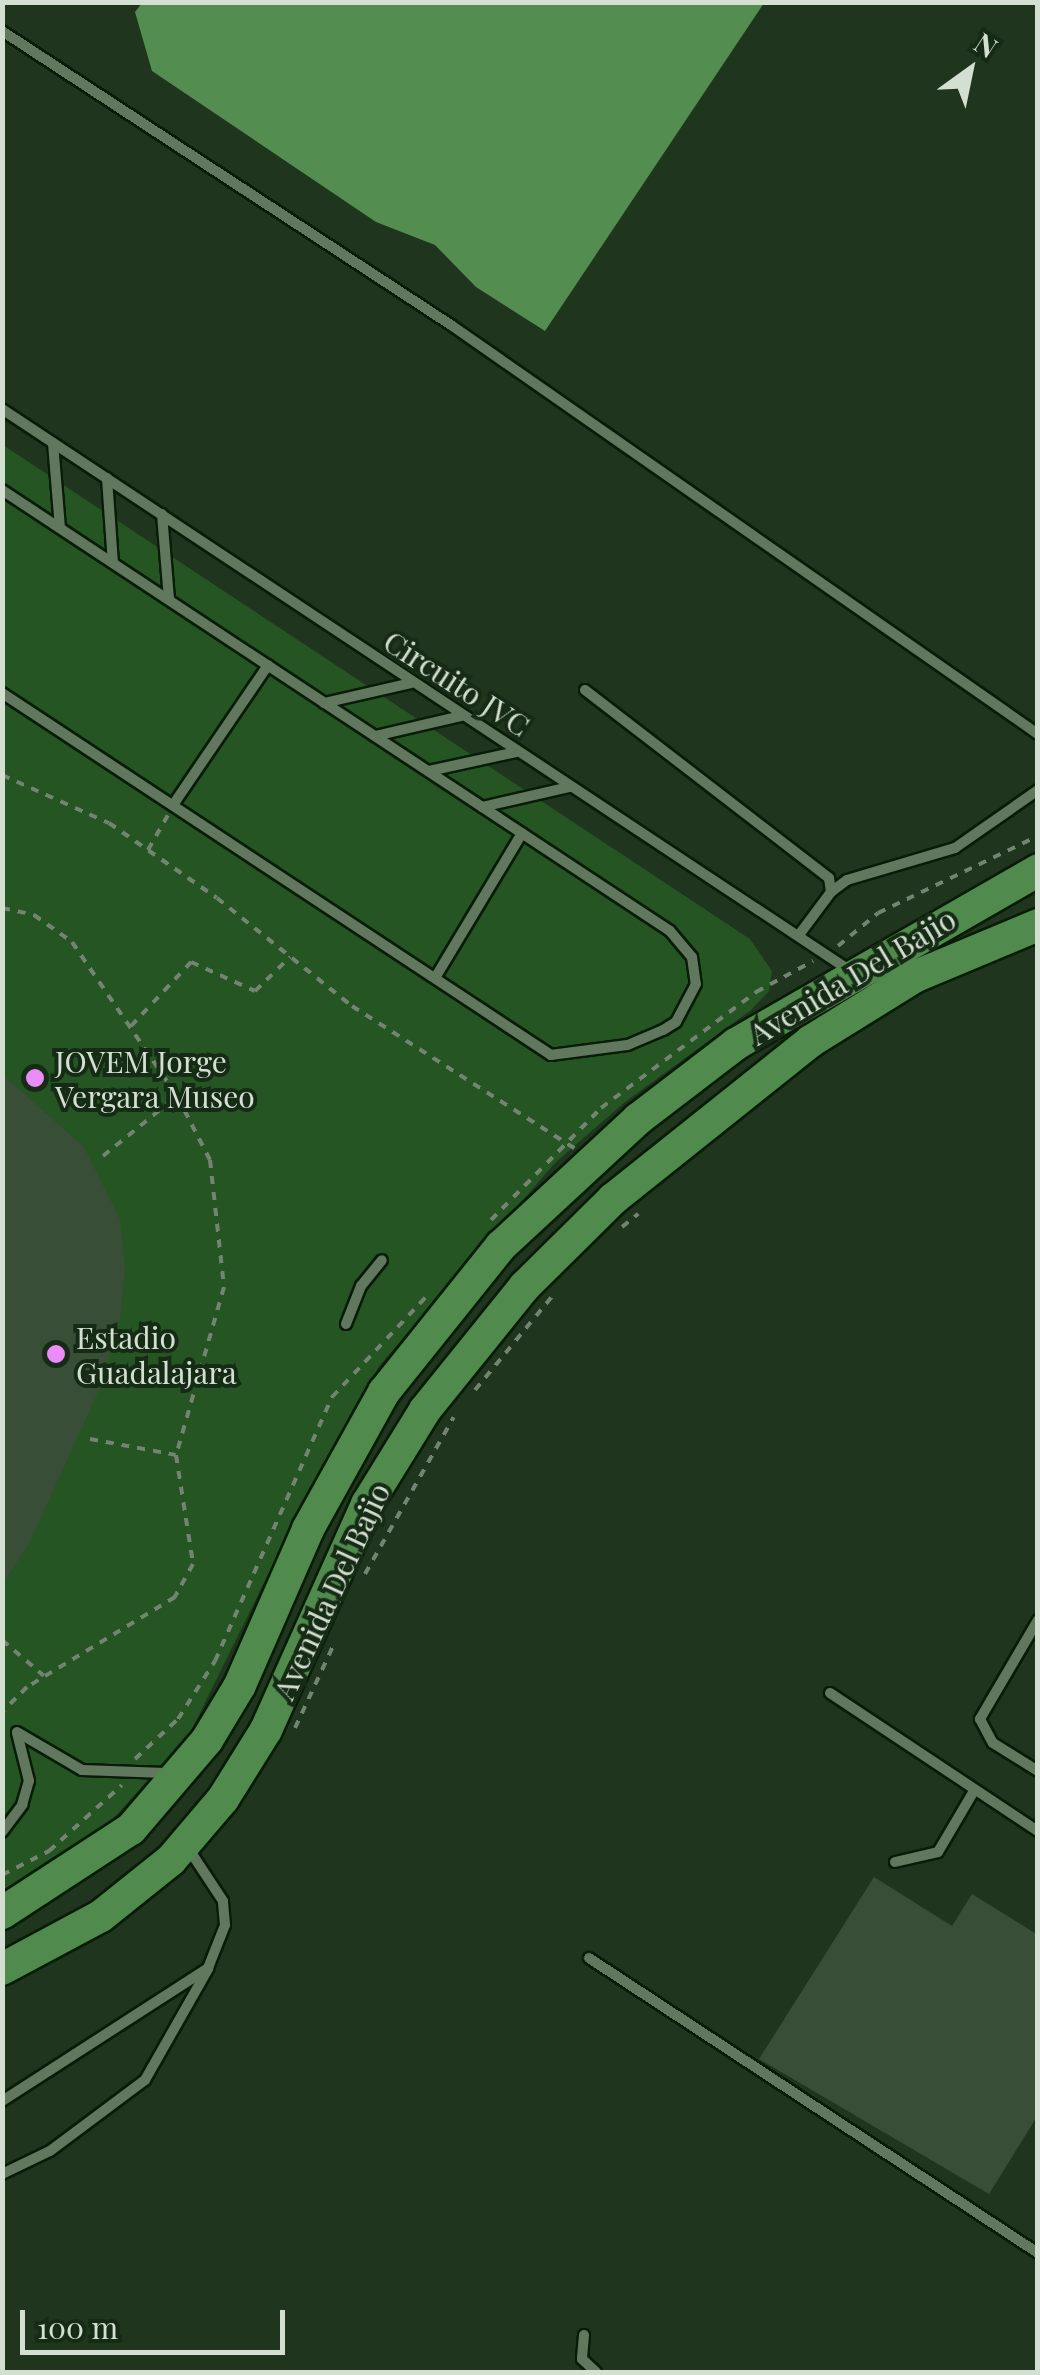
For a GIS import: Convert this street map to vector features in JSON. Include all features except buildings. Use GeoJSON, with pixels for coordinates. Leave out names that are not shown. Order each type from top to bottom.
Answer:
{"type":"FeatureCollection","features":[{"type":"Feature","properties":{"kind":"main road","name":"Avenida Del Bajio"},"geometry":{"type":"LineString","coordinates":[[2,1913],[132,1829],[182,1772],[240,1686],[308,1528],[384,1392],[480,1269],[592,1163],[736,1044],[1038,870]]}},
{"type":"Feature","properties":{"kind":"main road","name":"Avenida Del Bajio"},"geometry":{"type":"LineString","coordinates":[[2,1969],[101,1916],[185,1843],[266,1730],[367,1504],[425,1410],[526,1286],[613,1199],[717,1113],[886,994],[1038,925]]}},
{"type":"Feature","properties":{"kind":"lane"},"geometry":{"type":"LineString","coordinates":[[2,30],[451,325],[1038,734]]}},
{"type":"Feature","properties":{"kind":"lane","name":"Circuito JVC"},"geometry":{"type":"LineString","coordinates":[[2,409],[886,994]]}},
{"type":"Feature","properties":{"kind":"lane"},"geometry":{"type":"LineString","coordinates":[[54,443],[60,528]]}},
{"type":"Feature","properties":{"kind":"lane"},"geometry":{"type":"LineString","coordinates":[[106,478],[114,563]]}},
{"type":"Feature","properties":{"kind":"lane"},"geometry":{"type":"LineString","coordinates":[[2,480],[3,491],[670,931],[692,957],[696,984],[676,1022],[627,1046],[551,1055],[2,692]]}},
{"type":"Feature","properties":{"kind":"lane"},"geometry":{"type":"LineString","coordinates":[[162,514],[169,600]]}},
{"type":"Feature","properties":{"kind":"lane"},"geometry":{"type":"LineString","coordinates":[[173,806],[268,665]]}},
{"type":"Feature","properties":{"kind":"lane"},"geometry":{"type":"LineString","coordinates":[[324,703],[411,683]]}},
{"type":"Feature","properties":{"kind":"lane"},"geometry":{"type":"LineString","coordinates":[[585,690],[830,878],[831,892]]}},
{"type":"Feature","properties":{"kind":"lane"},"geometry":{"type":"LineString","coordinates":[[375,736],[462,716]]}},
{"type":"Feature","properties":{"kind":"lane"},"geometry":{"type":"LineString","coordinates":[[428,772],[516,752]]}},
{"type":"Feature","properties":{"kind":"lane"},"geometry":{"type":"LineString","coordinates":[[482,807],[569,787]]}},
{"type":"Feature","properties":{"kind":"lane"},"geometry":{"type":"LineString","coordinates":[[799,935],[831,892],[847,880],[955,848],[1038,790]]}},
{"type":"Feature","properties":{"kind":"lane"},"geometry":{"type":"LineString","coordinates":[[435,978],[522,833]]}},
{"type":"Feature","properties":{"kind":"lane"},"geometry":{"type":"LineString","coordinates":[[346,1324],[360,1286],[382,1260]]}},
{"type":"Feature","properties":{"kind":"lane"},"geometry":{"type":"LineString","coordinates":[[1038,1620],[980,1718],[994,1743],[1038,1771]]}},
{"type":"Feature","properties":{"kind":"lane"},"geometry":{"type":"LineString","coordinates":[[830,1693],[1038,1831]]}},
{"type":"Feature","properties":{"kind":"lane"},"geometry":{"type":"LineString","coordinates":[[2,1832],[22,1806],[29,1780],[16,1732],[82,1770],[182,1772]]}},
{"type":"Feature","properties":{"kind":"lane"},"geometry":{"type":"LineString","coordinates":[[895,1862],[938,1852],[974,1790]]}},
{"type":"Feature","properties":{"kind":"lane"},"geometry":{"type":"LineString","coordinates":[[2,2174],[50,2151],[145,2080],[208,1968],[226,1926],[223,1901],[185,1843]]}},
{"type":"Feature","properties":{"kind":"lane"},"geometry":{"type":"LineString","coordinates":[[589,1958],[1038,2253]]}},
{"type":"Feature","properties":{"kind":"lane"},"geometry":{"type":"LineString","coordinates":[[2,2101],[208,1968]]}},
{"type":"Feature","properties":{"kind":"lane"},"geometry":{"type":"LineString","coordinates":[[584,2335],[582,2359],[596,2372]]}},
{"type":"Feature","properties":{"kind":"path"},"geometry":{"type":"LineString","coordinates":[[2,775],[108,823],[352,1006],[592,1163]]}},
{"type":"Feature","properties":{"kind":"path"},"geometry":{"type":"LineString","coordinates":[[148,850],[173,806]]}},
{"type":"Feature","properties":{"kind":"path"},"geometry":{"type":"LineString","coordinates":[[756,992],[826,953],[878,913],[1038,836]]}},
{"type":"Feature","properties":{"kind":"path"},"geometry":{"type":"LineString","coordinates":[[2,908],[34,915],[72,942],[177,1096],[210,1160],[224,1287],[176,1455],[193,1564],[175,1597],[44,1676],[2,1712]]}},
{"type":"Feature","properties":{"kind":"path"},"geometry":{"type":"LineString","coordinates":[[131,1026],[167,982],[199,962],[263,990],[290,957]]}},
{"type":"Feature","properties":{"kind":"path"},"geometry":{"type":"LineString","coordinates":[[102,1156],[177,1096]]}},
{"type":"Feature","properties":{"kind":"path"},"geometry":{"type":"LineString","coordinates":[[612,1236],[652,1200]]}},
{"type":"Feature","properties":{"kind":"path"},"geometry":{"type":"LineString","coordinates":[[362,1579],[452,1419],[562,1285]]}},
{"type":"Feature","properties":{"kind":"path"},"geometry":{"type":"LineString","coordinates":[[90,1439],[176,1455]]}},
{"type":"Feature","properties":{"kind":"path"},"geometry":{"type":"LineString","coordinates":[[288,1740],[308,1710],[338,1632]]}},
{"type":"Feature","properties":{"kind":"path"},"geometry":{"type":"LineString","coordinates":[[2,1640],[44,1676]]}},
{"type":"Feature","properties":{"kind":"shaded area"},"geometry":{"type":"Polygon","coordinates":[[[142,2],[764,3],[545,331],[476,287],[435,245],[376,222],[152,71],[135,12],[142,2]]]}},
{"type":"Feature","properties":{"kind":"shaded area"},"geometry":{"type":"Polygon","coordinates":[[[3,445],[750,939],[772,971],[769,991],[751,1010],[625,1102],[555,1163],[380,1365],[322,1465],[189,1735],[112,1820],[3,1893],[3,445]]]}},
{"type":"Feature","properties":{"kind":"place","name":"JOVEM Jorge Vergara Museo"},"geometry":{"type":"Point","coordinates":[35,1078]}},
{"type":"Feature","properties":{"kind":"place","name":"Estadio Guadalajara"},"geometry":{"type":"Point","coordinates":[56,1354]}}]}
